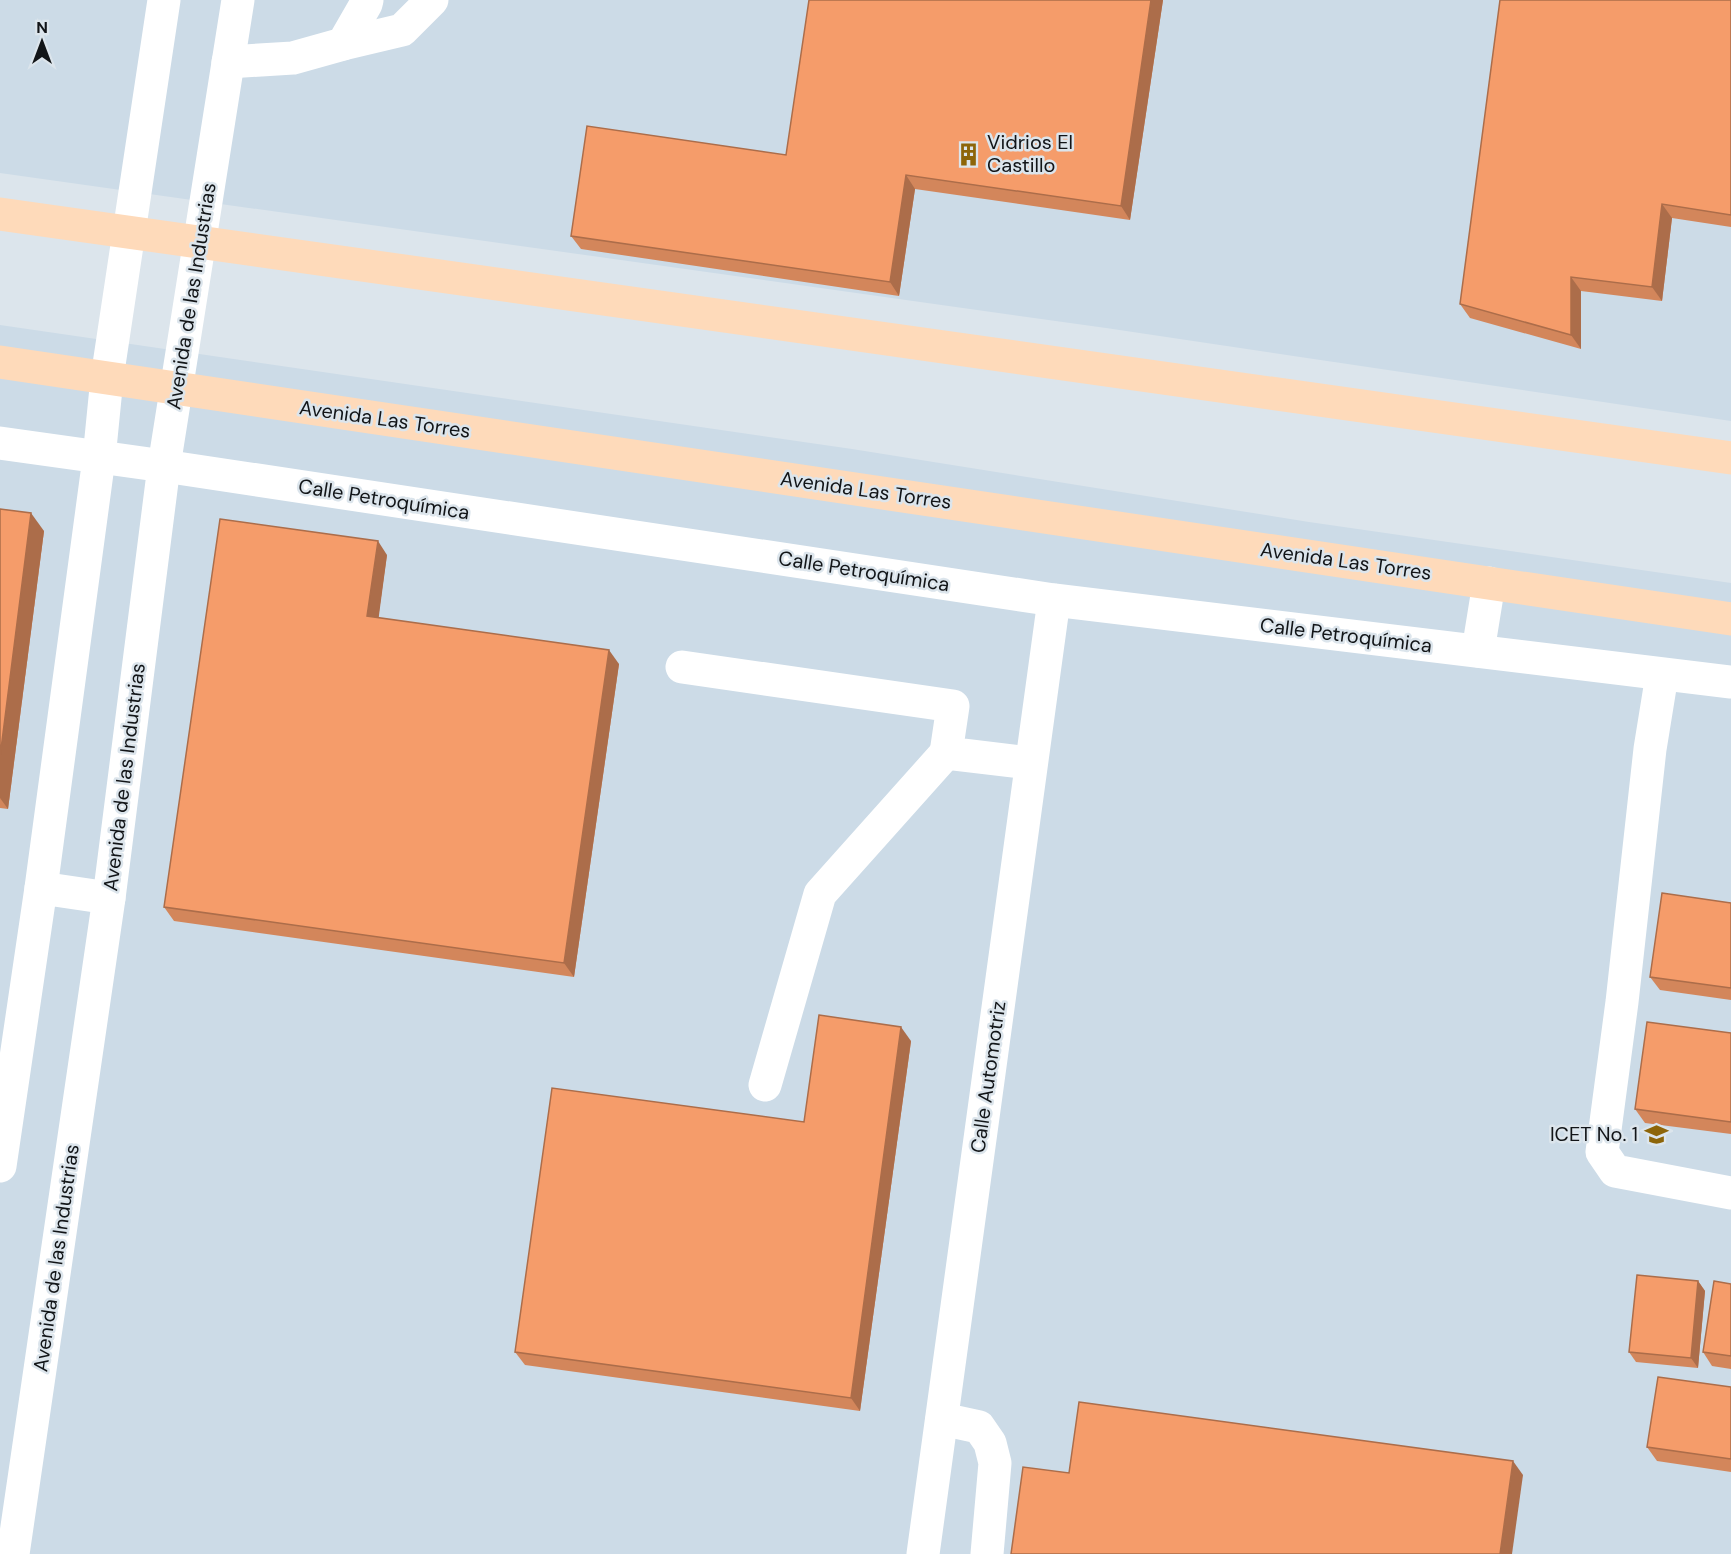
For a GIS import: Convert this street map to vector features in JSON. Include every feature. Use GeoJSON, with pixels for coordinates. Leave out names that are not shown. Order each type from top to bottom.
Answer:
{"type":"FeatureCollection","features":[{"type":"Feature","properties":{"kind":"main road"},"geometry":{"type":"LineString","coordinates":[[0,214],[1731,458]]}},
{"type":"Feature","properties":{"kind":"main road","name":"Avenida Las Torres"},"geometry":{"type":"LineString","coordinates":[[0,362],[1731,619]]}},
{"type":"Feature","properties":{"kind":"street"},"geometry":{"type":"LineString","coordinates":[[0,1166],[41,888],[99,458],[107,378],[164,0]]}},
{"type":"Feature","properties":{"kind":"street","name":"Avenida de las Industrias"},"geometry":{"type":"LineString","coordinates":[[13,1554],[109,898],[164,466],[238,0]]}},
{"type":"Feature","properties":{"kind":"street"},"geometry":{"type":"LineString","coordinates":[[343,44],[367,0]]}},
{"type":"Feature","properties":{"kind":"street"},"geometry":{"type":"LineString","coordinates":[[228,62],[293,58],[402,30],[432,0]]}},
{"type":"Feature","properties":{"kind":"street","name":"Calle Petroquímica"},"geometry":{"type":"LineString","coordinates":[[0,443],[1054,600],[1731,682]]}},
{"type":"Feature","properties":{"kind":"street"},"geometry":{"type":"LineString","coordinates":[[1478,651],[1489,583]]}},
{"type":"Feature","properties":{"kind":"street","name":"Calle Automotriz"},"geometry":{"type":"LineString","coordinates":[[923,1554],[1054,600]]}},
{"type":"Feature","properties":{"kind":"street"},"geometry":{"type":"LineString","coordinates":[[682,667],[953,706],[946,753],[820,894],[765,1085]]}},
{"type":"Feature","properties":{"kind":"street"},"geometry":{"type":"LineString","coordinates":[[1662,675],[1650,749],[1622,1002],[1602,1152],[1615,1171],[1731,1193]]}},
{"type":"Feature","properties":{"kind":"street"},"geometry":{"type":"LineString","coordinates":[[946,753],[1030,763]]}},
{"type":"Feature","properties":{"kind":"street"},"geometry":{"type":"LineString","coordinates":[[41,888],[109,898]]}},
{"type":"Feature","properties":{"kind":"street"},"geometry":{"type":"LineString","coordinates":[[942,1419],[979,1427],[990,1443],[995,1463],[987,1554]]}},
{"type":"Feature","properties":{"kind":"shaded area"},"geometry":{"type":"Polygon","coordinates":[[[0,0],[1731,0],[1731,421],[1106,328],[0,173],[0,0]]]}},
{"type":"Feature","properties":{"kind":"shaded area"},"geometry":{"type":"Polygon","coordinates":[[[0,325],[852,449],[1309,522],[1731,583],[1731,1554],[0,1554],[0,325]]]}},
{"type":"Feature","properties":{"kind":"building","name":"Vidrios El Castillo"},"geometry":{"type":"Polygon","coordinates":[[[809,0],[1151,0],[1121,206],[906,175],[890,282],[571,236],[587,126],[786,155],[809,0]]]}},
{"type":"Feature","properties":{"kind":"building"},"geometry":{"type":"Polygon","coordinates":[[[1500,0],[1731,0],[1731,215],[1662,204],[1652,287],[1571,277],[1571,335],[1460,304],[1500,0]]]}},
{"type":"Feature","properties":{"kind":"building"},"geometry":{"type":"Polygon","coordinates":[[[0,509],[31,513],[0,757],[0,509]]]}},
{"type":"Feature","properties":{"kind":"building"},"geometry":{"type":"Polygon","coordinates":[[[220,519],[378,541],[367,616],[609,650],[564,963],[164,907],[220,519]]]}},
{"type":"Feature","properties":{"kind":"building"},"geometry":{"type":"Polygon","coordinates":[[[1662,893],[1731,903],[1731,988],[1650,977],[1662,893]]]}},
{"type":"Feature","properties":{"kind":"building"},"geometry":{"type":"Polygon","coordinates":[[[819,1015],[901,1027],[851,1398],[515,1352],[552,1088],[804,1122],[819,1015]]]}},
{"type":"Feature","properties":{"kind":"building"},"geometry":{"type":"Polygon","coordinates":[[[1647,1022],[1731,1033],[1731,1122],[1635,1109],[1647,1022]]]}},
{"type":"Feature","properties":{"kind":"building"},"geometry":{"type":"Polygon","coordinates":[[[1637,1275],[1698,1281],[1691,1358],[1629,1352],[1637,1275]]]}},
{"type":"Feature","properties":{"kind":"building"},"geometry":{"type":"Polygon","coordinates":[[[1714,1281],[1731,1284],[1731,1356],[1703,1352],[1714,1281]]]}},
{"type":"Feature","properties":{"kind":"building"},"geometry":{"type":"Polygon","coordinates":[[[1658,1377],[1731,1387],[1731,1459],[1647,1447],[1658,1377]]]}},
{"type":"Feature","properties":{"kind":"building"},"geometry":{"type":"Polygon","coordinates":[[[1079,1402],[1513,1461],[1500,1554],[1011,1554],[1023,1467],[1069,1473],[1079,1402]]]}},
{"type":"Feature","properties":{"kind":"place","name":"Vidrios El Castillo"},"geometry":{"type":"Point","coordinates":[969,154]}},
{"type":"Feature","properties":{"kind":"place","name":"ICET No. 1"},"geometry":{"type":"Point","coordinates":[1656,1134]}}]}
